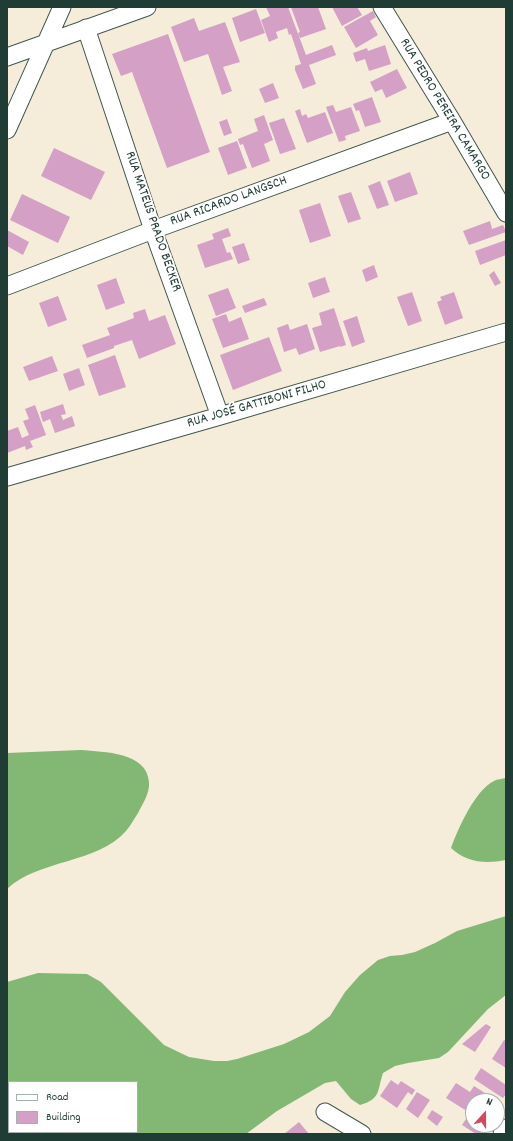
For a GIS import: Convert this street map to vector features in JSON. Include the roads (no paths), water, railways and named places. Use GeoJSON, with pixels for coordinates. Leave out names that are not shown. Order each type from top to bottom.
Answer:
{"type":"FeatureCollection","features":[{"type":"Feature","properties":{"kind":"street"},"geometry":{"type":"LineString","coordinates":[[7,130],[62,7]]}},
{"type":"Feature","properties":{"kind":"street"},"geometry":{"type":"LineString","coordinates":[[7,56],[147,7]]}},
{"type":"Feature","properties":{"kind":"street","name":"RUA PEDRO PEREIRA CAMARGO"},"geometry":{"type":"LineString","coordinates":[[382,7],[506,213]]}},
{"type":"Feature","properties":{"kind":"street","name":"RUA MATEUS PRADO BECKER"},"geometry":{"type":"LineString","coordinates":[[86,28],[153,230],[220,416]]}},
{"type":"Feature","properties":{"kind":"street","name":"RUA RICARDO LANGSCH"},"geometry":{"type":"LineString","coordinates":[[7,286],[153,230],[452,121]]}},
{"type":"Feature","properties":{"kind":"street","name":"RUA JOSÉ GATTIBONI FILHO"},"geometry":{"type":"LineString","coordinates":[[7,477],[506,332]]}},
{"type":"Feature","properties":{"kind":"street"},"geometry":{"type":"LineString","coordinates":[[325,1112],[362,1134]]}},
{"type":"Feature","properties":{"kind":"street"},"geometry":{"type":"LineString","coordinates":[[502,1134],[506,1128]]}}]}
